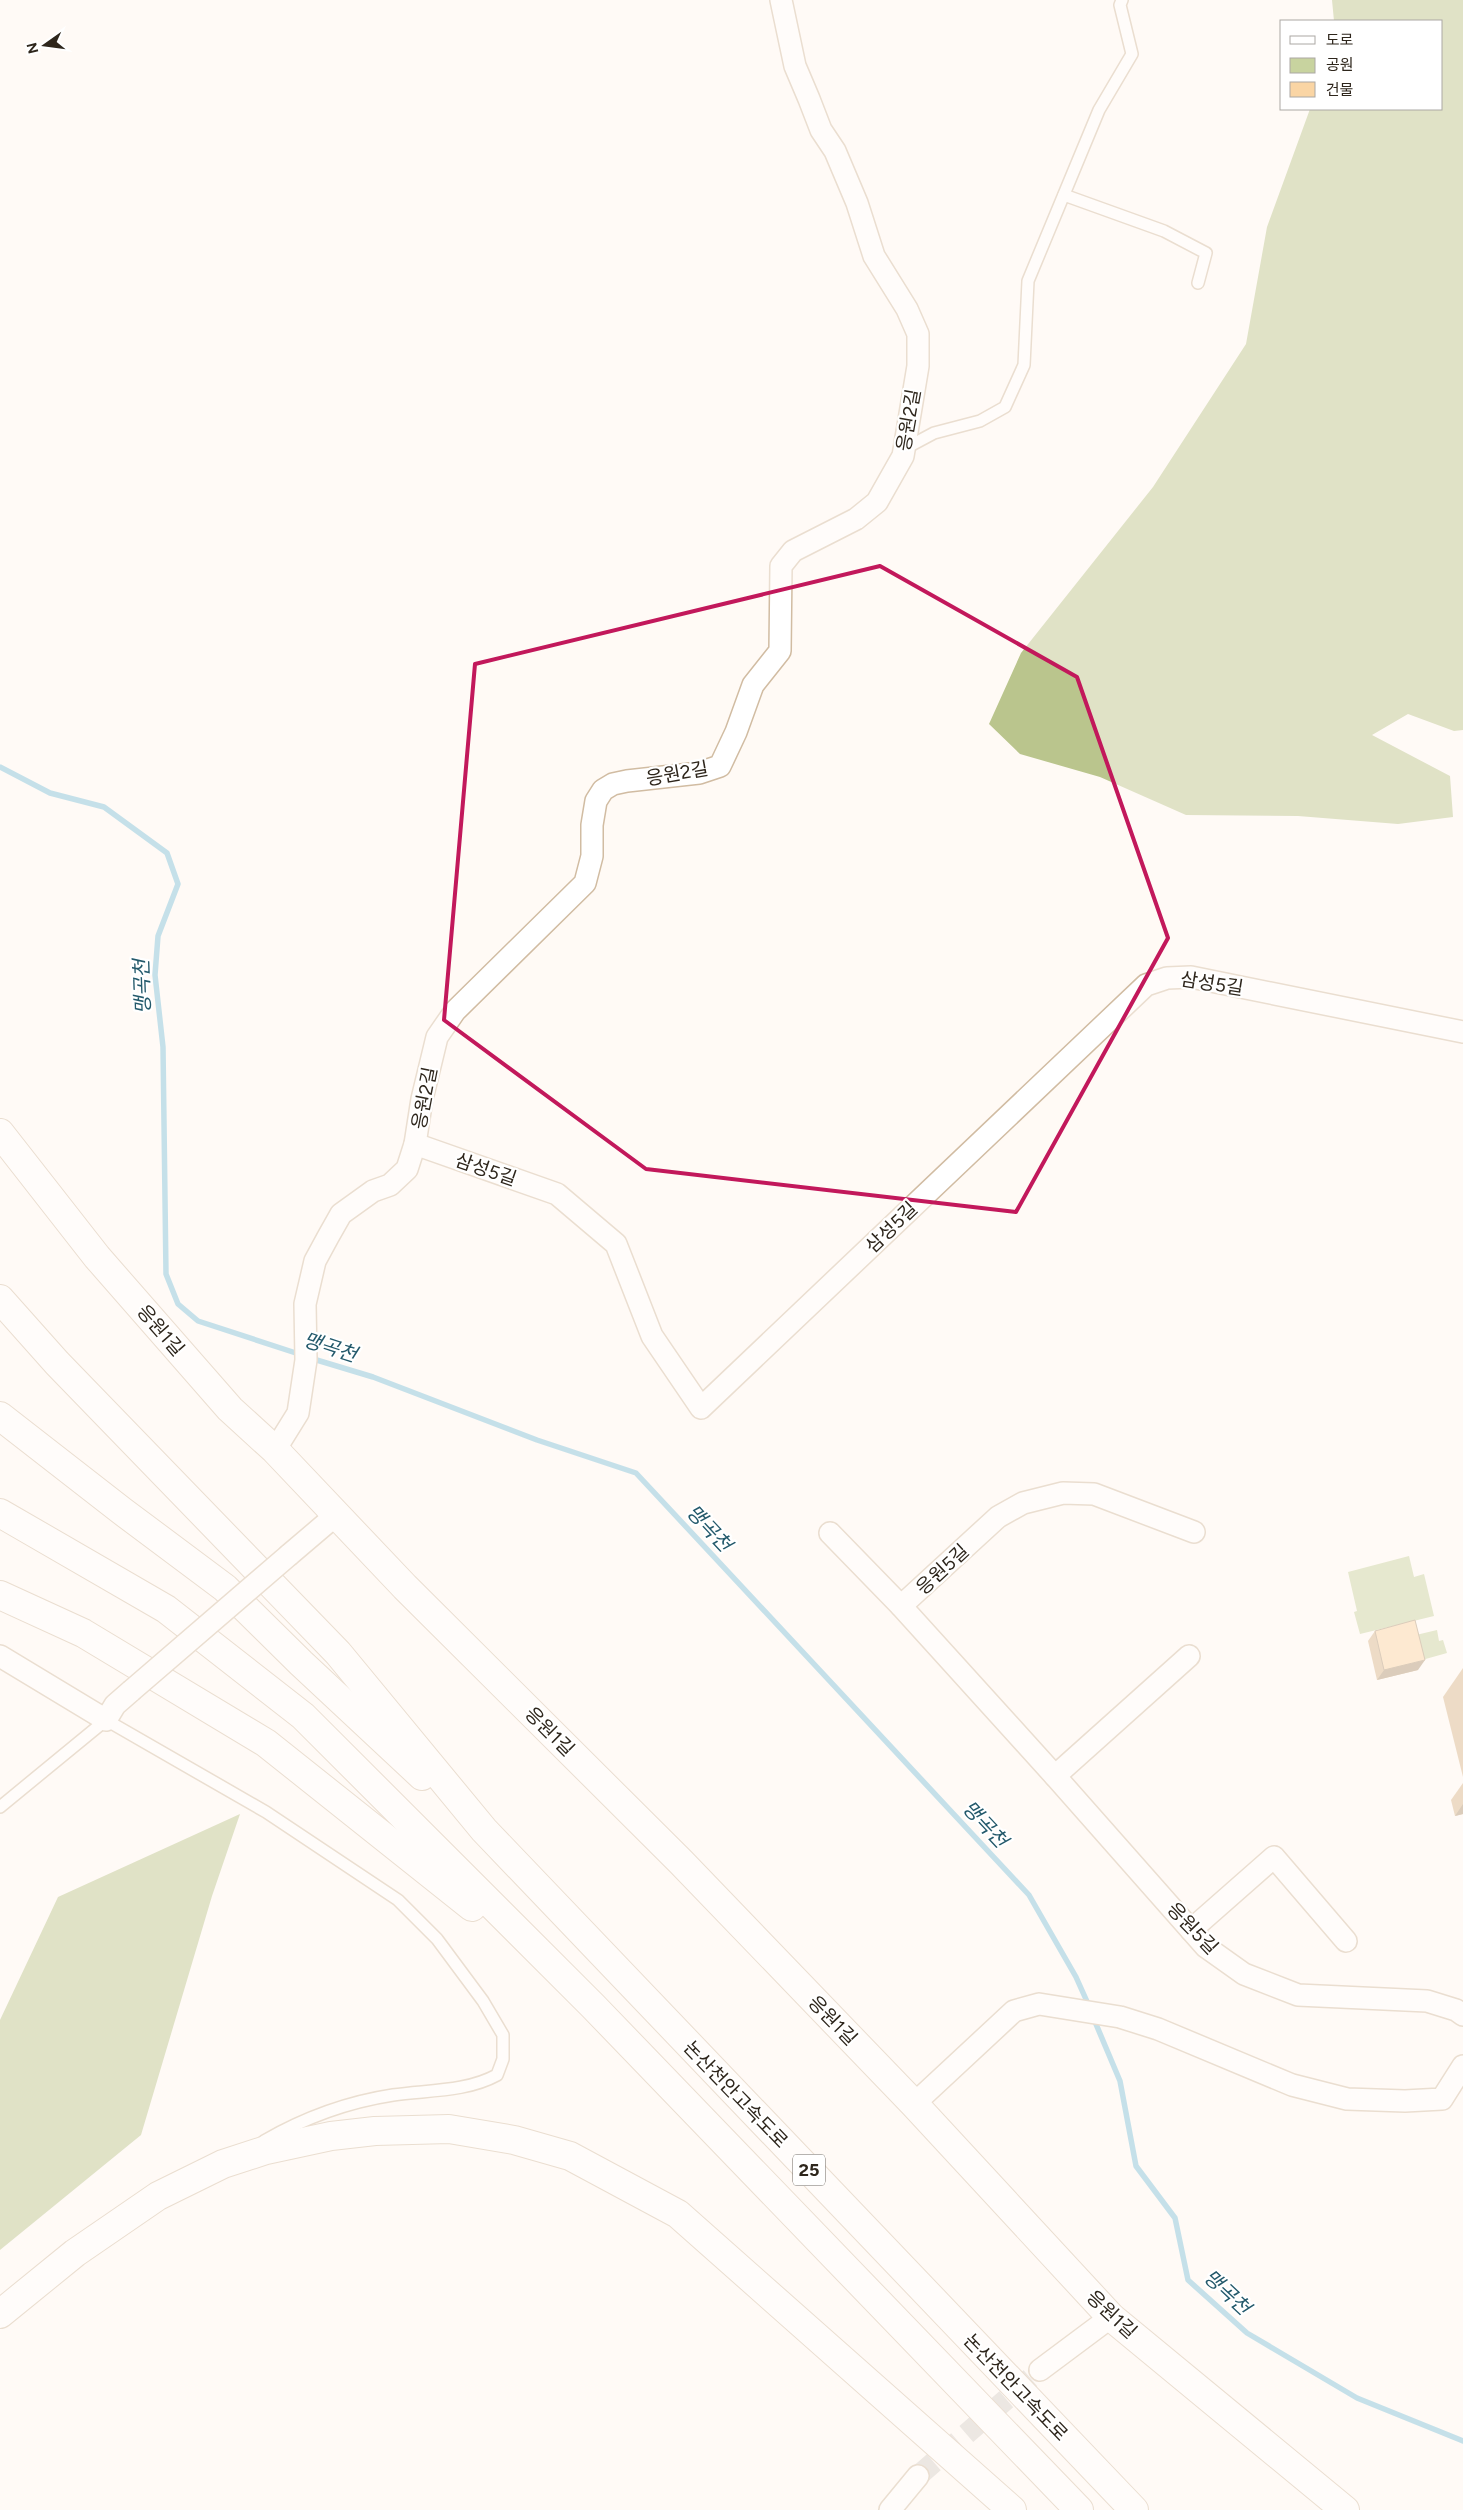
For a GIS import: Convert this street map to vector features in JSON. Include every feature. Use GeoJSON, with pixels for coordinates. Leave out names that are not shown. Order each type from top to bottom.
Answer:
{"type":"FeatureCollection","features":[{"type":"Feature","properties":{"kind":"main road","name":"응원1길"},"geometry":{"type":"LineString","coordinates":[[0,1133],[104,1264],[230,1409],[275,1450],[405,1587],[681,1862],[914,2104],[1111,2317],[1345,2510]]}},
{"type":"Feature","properties":{"kind":"main road"},"geometry":{"type":"LineString","coordinates":[[0,1299],[56,1363],[338,1653],[484,1830]]}},
{"type":"Feature","properties":{"kind":"main road"},"geometry":{"type":"LineString","coordinates":[[0,1416],[225,1588],[392,1749],[484,1830]]}},
{"type":"Feature","properties":{"kind":"main road"},"geometry":{"type":"LineString","coordinates":[[0,1513],[166,1610],[303,1716],[593,2006]]}},
{"type":"Feature","properties":{"kind":"main road"},"geometry":{"type":"LineString","coordinates":[[0,1595],[83,1633],[266,1743],[443,1882],[593,2006]]}},
{"type":"Feature","properties":{"kind":"main road","name":"논산천안고속도로"},"geometry":{"type":"LineString","coordinates":[[484,1830],[1134,2510]]}},
{"type":"Feature","properties":{"kind":"main road","name":"25"},"geometry":{"type":"LineString","coordinates":[[593,2006],[1078,2510]]}},
{"type":"Feature","properties":{"kind":"main road"},"geometry":{"type":"LineString","coordinates":[[0,2314],[75,2253],[136,2210],[185,2181],[223,2164],[293,2142],[385,2130],[449,2129],[514,2140],[570,2156],[678,2214],[1012,2510]]}},
{"type":"Feature","properties":{"kind":"street","name":"응원2길"},"geometry":{"type":"LineString","coordinates":[[275,1450],[298,1413],[306,1359],[305,1304],[315,1261],[341,1214],[373,1191],[390,1185],[407,1169],[415,1144],[422,1099],[437,1037],[455,1011],[585,883],[592,856],[592,825],[596,800],[603,790],[613,784],[627,781],[699,773],[720,766],[736,732],[753,685],[780,650],[782,566],[793,551],[856,519],[877,502],[904,456],[918,366],[918,334],[908,309],[874,256],[857,203],[805,91],[795,66],[780,0]]}},
{"type":"Feature","properties":{"kind":"street","name":"삼성5길"},"geometry":{"type":"LineString","coordinates":[[415,1144],[557,1194],[616,1244],[652,1336],[701,1408],[1146,985],[1167,978],[1191,977],[1463,1032]]}},
{"type":"Feature","properties":{"kind":"street","name":"응원5길"},"geometry":{"type":"LineString","coordinates":[[1194,1532],[1094,1494],[1063,1493],[1024,1503],[998,1517],[901,1606],[1206,1947],[1244,1974],[1298,1995],[1427,2001],[1456,2010],[1463,2015]]}},
{"type":"Feature","properties":{"kind":"street"},"geometry":{"type":"LineString","coordinates":[[0,1656],[106,1720],[115,1705],[336,1515]]}},
{"type":"Feature","properties":{"kind":"street"},"geometry":{"type":"LineString","coordinates":[[830,1533],[901,1606]]}},
{"type":"Feature","properties":{"kind":"street"},"geometry":{"type":"LineString","coordinates":[[1055,1776],[1189,1656]]}},
{"type":"Feature","properties":{"kind":"street"},"geometry":{"type":"LineString","coordinates":[[1191,1930],[1274,1857],[1346,1941]]}},
{"type":"Feature","properties":{"kind":"street"},"geometry":{"type":"LineString","coordinates":[[914,2104],[1014,2012],[1039,2004],[1120,2018],[1158,2029],[1292,2085],[1347,2100],[1404,2101],[1442,2099],[1463,2066]]}},
{"type":"Feature","properties":{"kind":"street"},"geometry":{"type":"LineString","coordinates":[[1040,2370],[1111,2317]]}},
{"type":"Feature","properties":{"kind":"street"},"geometry":{"type":"LineString","coordinates":[[890,2510],[918,2476]]}},
{"type":"Feature","properties":{"kind":"lane"},"geometry":{"type":"LineString","coordinates":[[904,449],[934,433],[980,421],[1005,407],[1024,365],[1028,281],[1099,110],[1132,54],[1120,5],[1122,0]]}},
{"type":"Feature","properties":{"kind":"lane"},"geometry":{"type":"LineString","coordinates":[[1064,195],[1164,231],[1206,253],[1198,283]]}},
{"type":"Feature","properties":{"kind":"lane"},"geometry":{"type":"LineString","coordinates":[[0,1807],[106,1720],[266,1812],[398,1900],[436,1939],[483,2001],[503,2035],[503,2059],[497,2075],[480,2084],[391,2095],[323,2112],[295,2123],[223,2164]]}},
{"type":"Feature","properties":{"kind":"highlighted area"},"geometry":{"type":"Polygon","coordinates":[[[880,566],[1077,677],[1168,938],[1016,1212],[646,1169],[444,1020],[475,664],[880,566]]]}},
{"type":"Feature","properties":{"kind":"green space"},"geometry":{"type":"Polygon","coordinates":[[[1332,0],[1463,0],[1463,730],[1454,731],[1408,714],[1372,735],[1450,776],[1453,817],[1398,824],[1298,816],[1186,815],[1100,777],[1020,754],[989,724],[1021,653],[1153,487],[1246,344],[1267,227],[1310,110],[1443,110],[1443,20],[1334,20],[1332,0]]]}},
{"type":"Feature","properties":{"kind":"green space"},"geometry":{"type":"Polygon","coordinates":[[[1409,1556],[1414,1577],[1424,1574],[1434,1616],[1360,1634],[1354,1612],[1357,1611],[1348,1572],[1409,1556]]]}},
{"type":"Feature","properties":{"kind":"green space"},"geometry":{"type":"Polygon","coordinates":[[[1437,1630],[1439,1641],[1443,1640],[1447,1653],[1422,1660],[1416,1635],[1437,1630]]]}},
{"type":"Feature","properties":{"kind":"green space"},"geometry":{"type":"Polygon","coordinates":[[[240,1814],[212,1896],[141,2135],[0,2250],[0,2020],[58,1897],[240,1814]]]}},
{"type":"Feature","properties":{"kind":"building"},"geometry":{"type":"Polygon","coordinates":[[[1415,1620],[1425,1660],[1384,1670],[1375,1631],[1415,1620]]]}},
{"type":"Feature","properties":{"kind":"waterway","name":"맹곡천"},"geometry":{"type":"LineString","coordinates":[[0,767],[50,793],[104,807],[167,853],[178,884],[158,936],[155,975],[163,1047],[166,1274],[178,1304],[198,1321],[302,1355]]}},
{"type":"Feature","properties":{"kind":"waterway","name":"맹곡천"},"geometry":{"type":"LineString","coordinates":[[310,1358],[373,1377],[537,1440],[636,1473],[1029,1895],[1076,1977],[1089,2006]]}},
{"type":"Feature","properties":{"kind":"waterway","name":"맹곡천"},"geometry":{"type":"LineString","coordinates":[[1093,2017],[1120,2081],[1136,2166],[1175,2218],[1188,2280],[1247,2333],[1357,2398],[1463,2441]]}},
{"type":"Feature","properties":{"kind":"tunnel"},"geometry":{"type":"LineString","coordinates":[[918,2476],[1040,2370]]}}]}
